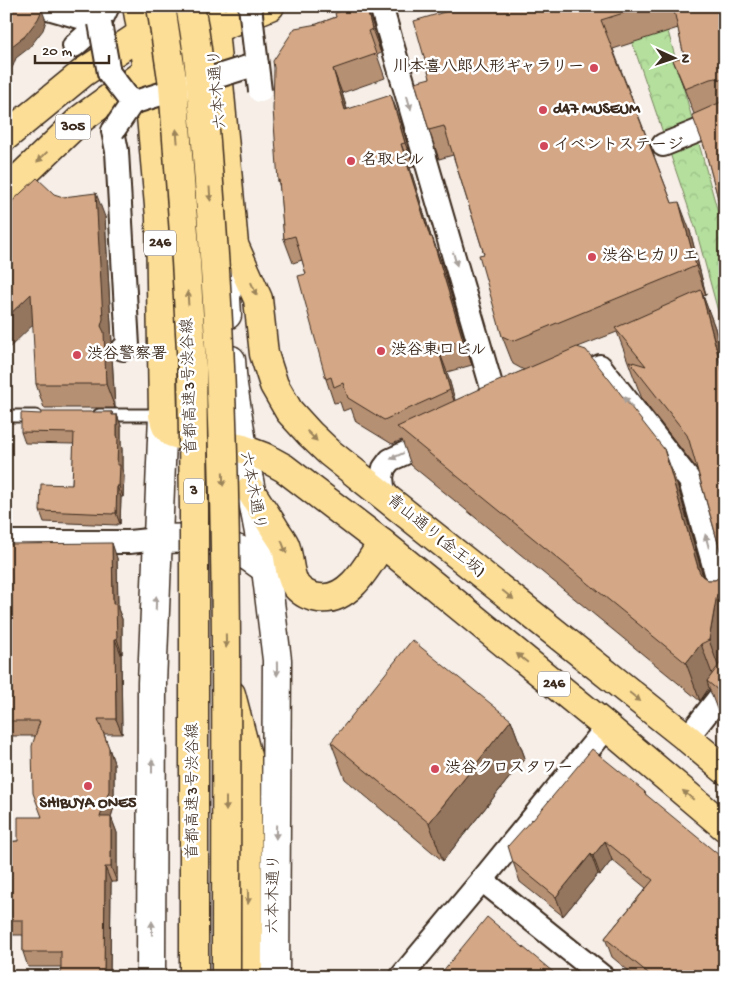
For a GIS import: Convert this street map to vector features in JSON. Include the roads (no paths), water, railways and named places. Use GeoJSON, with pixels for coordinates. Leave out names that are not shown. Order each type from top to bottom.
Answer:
{"type":"FeatureCollection","features":[{"type":"Feature","properties":{"kind":"main road","name":"246"},"geometry":{"type":"LineString","coordinates":[[137,6],[147,71],[160,217],[163,415],[166,426],[172,433],[243,448],[284,468],[382,544],[607,727],[725,827]]}},
{"type":"Feature","properties":{"kind":"main road","name":"246"},"geometry":{"type":"LineString","coordinates":[[142,34],[147,6]]}},
{"type":"Feature","properties":{"kind":"main road","name":"首都高速3号渋谷線"},"geometry":{"type":"LineString","coordinates":[[160,6],[173,86],[192,368],[194,510],[194,977]]}},
{"type":"Feature","properties":{"kind":"main road","name":"305"},"geometry":{"type":"LineString","coordinates":[[6,136],[84,72],[184,6]]}},
{"type":"Feature","properties":{"kind":"main road","name":"首都高速3号渋谷線"},"geometry":{"type":"LineString","coordinates":[[190,6],[201,83],[215,262],[220,370],[226,676],[226,977]]}},
{"type":"Feature","properties":{"kind":"main road","name":"305"},"geometry":{"type":"LineString","coordinates":[[6,191],[82,118],[147,71],[212,18],[270,6]]}},
{"type":"Feature","properties":{"kind":"main road","name":"六本木通り"},"geometry":{"type":"LineString","coordinates":[[212,18],[234,245],[226,298],[233,385],[250,490],[266,569],[277,660],[275,977]]}},
{"type":"Feature","properties":{"kind":"main road","name":"青山通り(金王坂)"},"geometry":{"type":"LineString","coordinates":[[234,245],[258,299],[264,354],[274,386],[289,411],[310,434],[330,454],[725,770]]}},
{"type":"Feature","properties":{"kind":"main road"},"geometry":{"type":"LineString","coordinates":[[151,977],[152,683],[163,415]]}},
{"type":"Feature","properties":{"kind":"main road"},"geometry":{"type":"LineString","coordinates":[[250,490],[285,546],[291,576],[296,586],[303,593],[313,598],[324,599],[343,592],[357,580],[382,544]]}},
{"type":"Feature","properties":{"kind":"main road"},"geometry":{"type":"LineString","coordinates":[[177,977],[177,664],[194,510]]}},
{"type":"Feature","properties":{"kind":"main road"},"geometry":{"type":"LineString","coordinates":[[158,539],[206,538],[239,550],[266,569]]}},
{"type":"Feature","properties":{"kind":"main road"},"geometry":{"type":"LineString","coordinates":[[226,676],[247,756],[248,977]]}},
{"type":"Feature","properties":{"kind":"street"},"geometry":{"type":"LineString","coordinates":[[41,6],[104,14]]}},
{"type":"Feature","properties":{"kind":"street"},"geometry":{"type":"LineString","coordinates":[[250,6],[260,91],[272,90]]}},
{"type":"Feature","properties":{"kind":"street"},"geometry":{"type":"LineString","coordinates":[[381,6],[494,395],[470,423]]}},
{"type":"Feature","properties":{"kind":"street"},"geometry":{"type":"LineString","coordinates":[[74,46],[104,14]]}},
{"type":"Feature","properties":{"kind":"street"},"geometry":{"type":"LineString","coordinates":[[104,14],[109,72],[132,103]]}},
{"type":"Feature","properties":{"kind":"street"},"geometry":{"type":"LineString","coordinates":[[125,347],[117,151],[113,132],[132,103],[257,64]]}},
{"type":"Feature","properties":{"kind":"street"},"geometry":{"type":"LineString","coordinates":[[663,145],[725,120]]}},
{"type":"Feature","properties":{"kind":"street"},"geometry":{"type":"LineString","coordinates":[[549,388],[600,366],[690,481],[725,605]]}},
{"type":"Feature","properties":{"kind":"street"},"geometry":{"type":"LineString","coordinates":[[388,499],[383,487],[382,477],[384,468],[390,460],[515,403]]}},
{"type":"Feature","properties":{"kind":"street"},"geometry":{"type":"LineString","coordinates":[[6,542],[129,542],[158,539]]}},
{"type":"Feature","properties":{"kind":"street"},"geometry":{"type":"LineString","coordinates":[[686,738],[725,690]]}},
{"type":"Feature","properties":{"kind":"street"},"geometry":{"type":"LineString","coordinates":[[401,977],[607,727]]}},
{"type":"Feature","properties":{"kind":"street"},"geometry":{"type":"LineString","coordinates":[[482,880],[603,977]]}},
{"type":"Feature","properties":{"kind":"lane"},"geometry":{"type":"LineString","coordinates":[[91,415],[163,415]]}},
{"type":"Feature","properties":{"kind":"lane"},"geometry":{"type":"LineString","coordinates":[[6,416],[44,416]]}},
{"type":"Feature","properties":{"kind":"place","name":"川本喜八郎人形ギャラリー"},"geometry":{"type":"Point","coordinates":[594,68]}},
{"type":"Feature","properties":{"kind":"place","name":"d47 MUSEUM"},"geometry":{"type":"Point","coordinates":[543,110]}},
{"type":"Feature","properties":{"kind":"place","name":"イベントステージ"},"geometry":{"type":"Point","coordinates":[544,146]}},
{"type":"Feature","properties":{"kind":"place","name":"名取ビル"},"geometry":{"type":"Point","coordinates":[351,161]}},
{"type":"Feature","properties":{"kind":"place","name":"渋谷ヒカリエ"},"geometry":{"type":"Point","coordinates":[592,257]}},
{"type":"Feature","properties":{"kind":"place","name":"渋谷東口ビル"},"geometry":{"type":"Point","coordinates":[381,351]}},
{"type":"Feature","properties":{"kind":"place","name":"渋谷警察署"},"geometry":{"type":"Point","coordinates":[77,355]}},
{"type":"Feature","properties":{"kind":"place","name":"渋谷クロスタワー"},"geometry":{"type":"Point","coordinates":[435,769]}},
{"type":"Feature","properties":{"kind":"place","name":"SHIBUYA ONE5"},"geometry":{"type":"Point","coordinates":[88,786]}}]}
